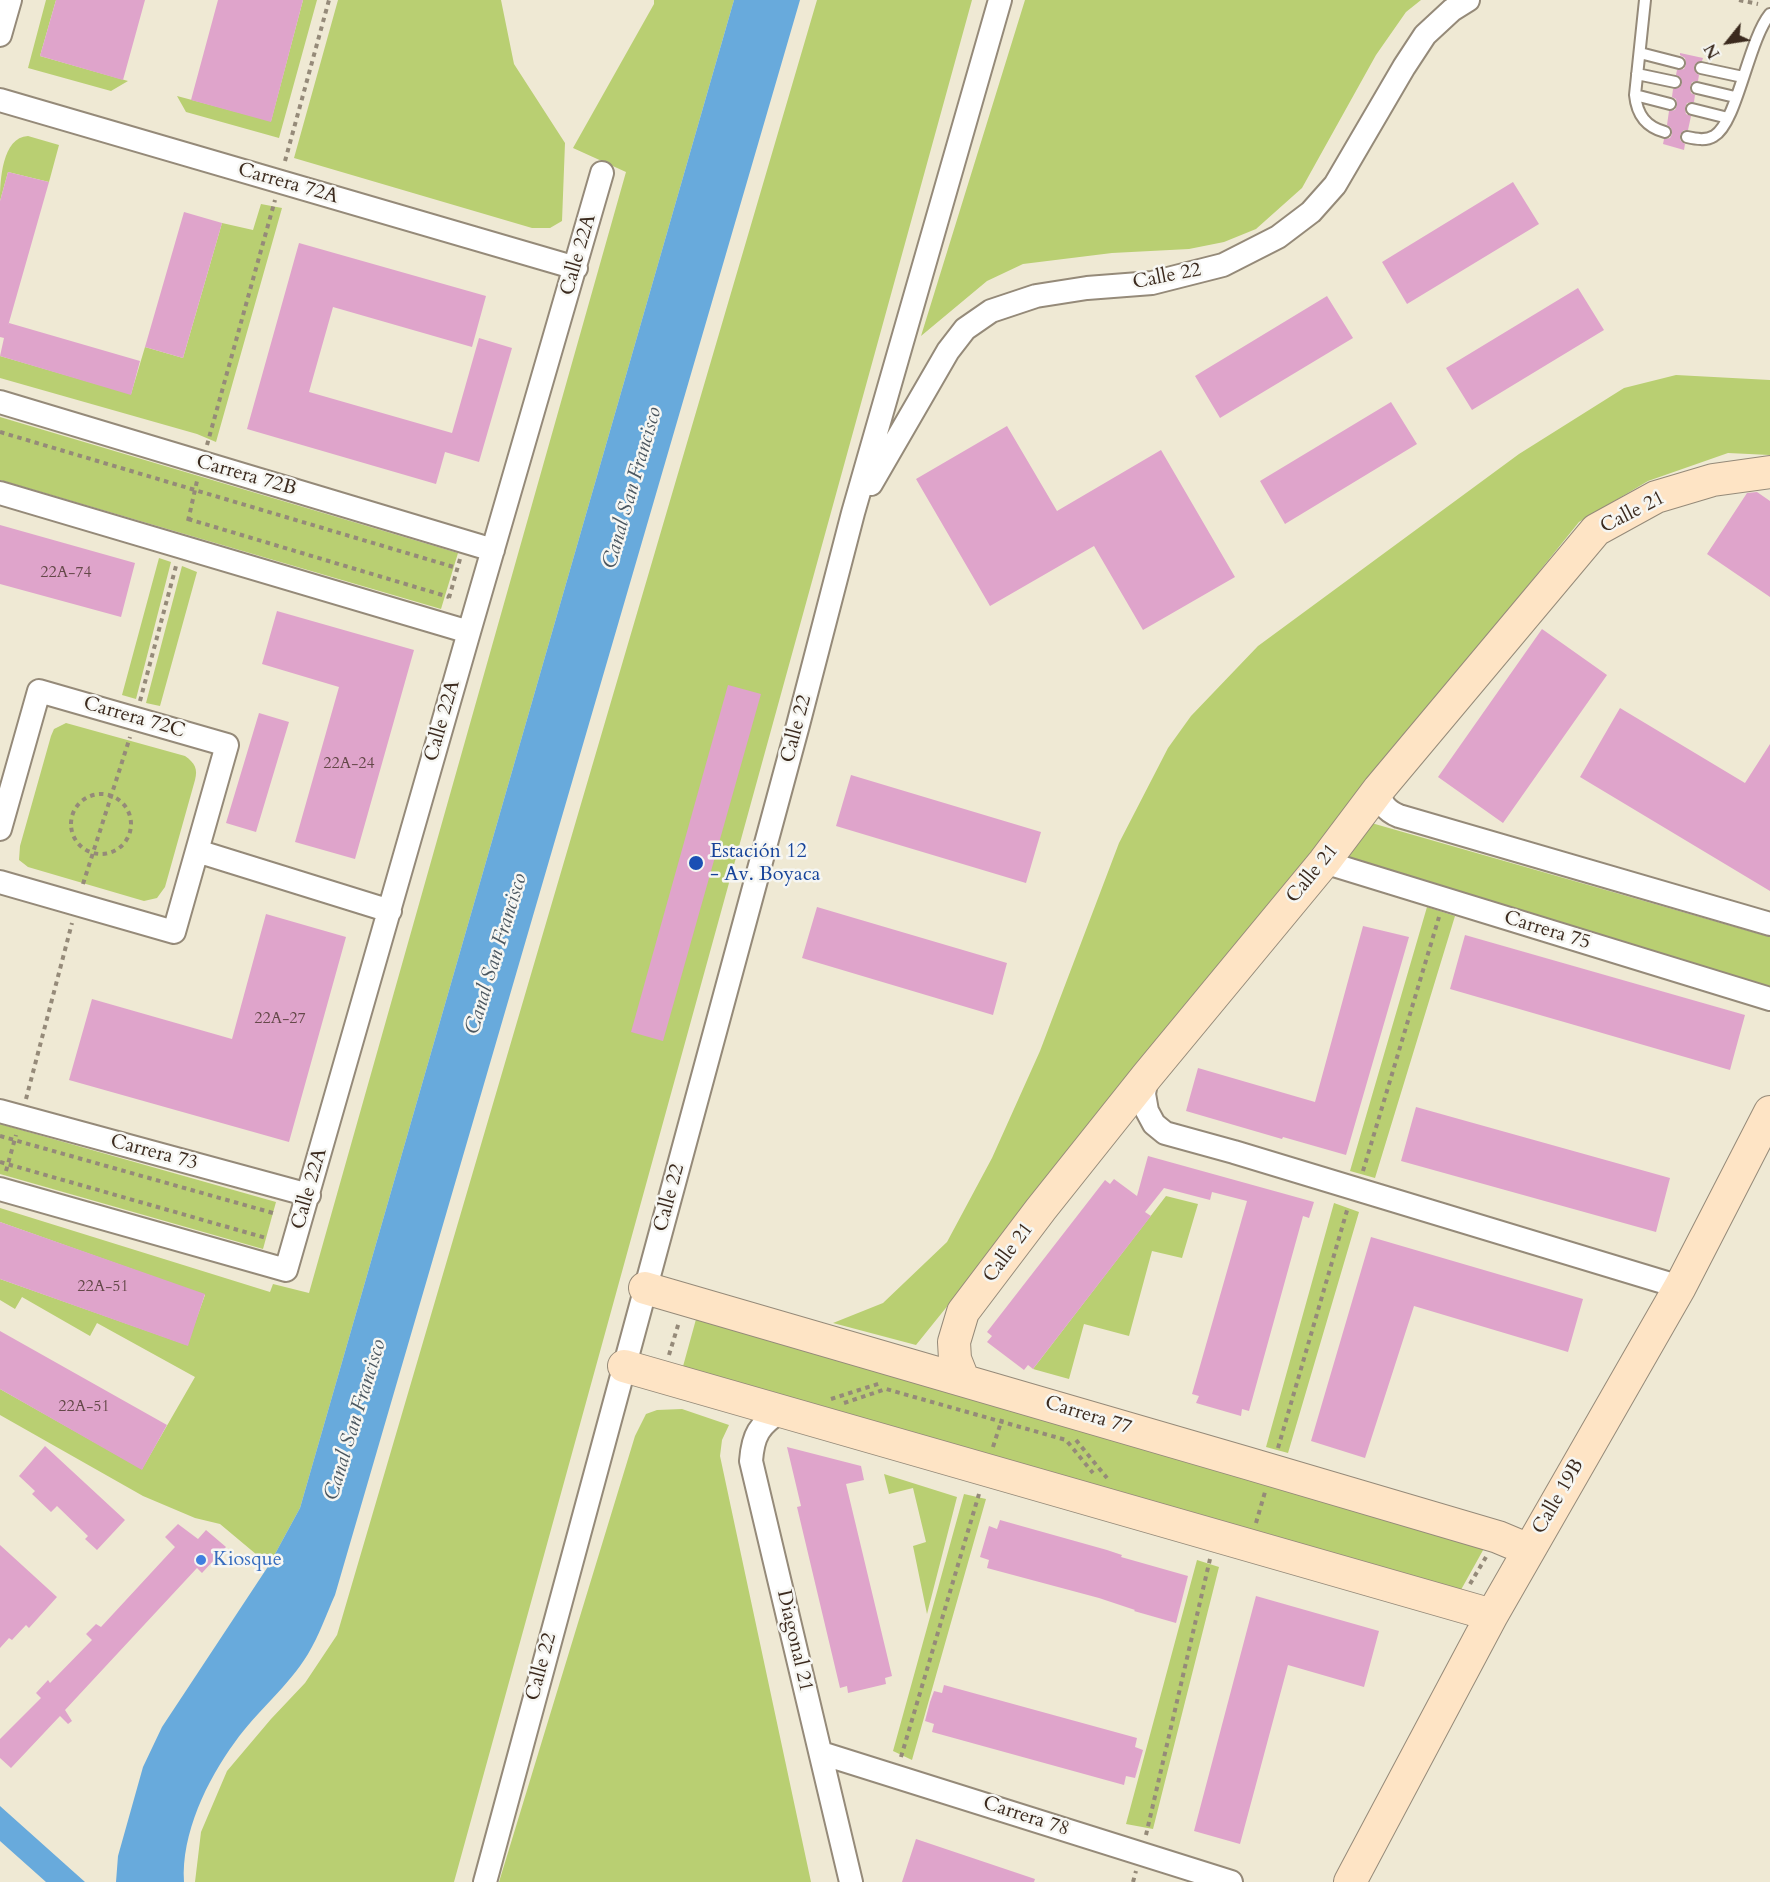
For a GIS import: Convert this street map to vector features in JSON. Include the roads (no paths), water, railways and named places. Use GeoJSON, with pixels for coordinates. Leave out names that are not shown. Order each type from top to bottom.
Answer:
{"type":"FeatureCollection","features":[{"type":"Feature","properties":{"kind":"street"},"geometry":{"type":"LineString","coordinates":[[0,35],[10,0]]}},
{"type":"Feature","properties":{"kind":"street","name":"Calle 22"},"geometry":{"type":"LineString","coordinates":[[485,1882],[853,513],[1000,0]]}},
{"type":"Feature","properties":{"kind":"street","name":"Calle 22"},"geometry":{"type":"LineString","coordinates":[[853,513],[948,351],[965,329],[991,311],[1036,296],[1087,288],[1152,283],[1223,265],[1278,237],[1311,212],[1335,186],[1425,35],[1452,10],[1468,0]]}},
{"type":"Feature","properties":{"kind":"street","name":"Carrera 72A"},"geometry":{"type":"LineString","coordinates":[[0,100],[576,268]]}},
{"type":"Feature","properties":{"kind":"street","name":"Calle 22A"},"geometry":{"type":"LineString","coordinates":[[1,1189],[286,1270],[602,173]]}},
{"type":"Feature","properties":{"kind":"street","name":"Carrera 72B"},"geometry":{"type":"LineString","coordinates":[[0,402],[493,549]]}},
{"type":"Feature","properties":{"kind":"street","name":"Calle 21"},"geometry":{"type":"LineString","coordinates":[[963,1379],[955,1359],[954,1342],[963,1312],[1041,1209],[1324,862],[1379,789],[1596,530],[1656,497],[1713,480],[1770,472]]}},
{"type":"Feature","properties":{"kind":"street"},"geometry":{"type":"LineString","coordinates":[[0,493],[469,632]]}},
{"type":"Feature","properties":{"kind":"street","name":"Carrera 72C"},"geometry":{"type":"LineString","coordinates":[[0,829],[5,793],[39,691],[227,745],[174,932],[0,882]]}},
{"type":"Feature","properties":{"kind":"street"},"geometry":{"type":"LineString","coordinates":[[1379,789],[1384,805],[1390,812],[1399,816],[1770,924]]}},
{"type":"Feature","properties":{"kind":"street"},"geometry":{"type":"LineString","coordinates":[[197,851],[390,911]]}},
{"type":"Feature","properties":{"kind":"street","name":"Carrera 75"},"geometry":{"type":"LineString","coordinates":[[1324,862],[1770,999]]}},
{"type":"Feature","properties":{"kind":"street"},"geometry":{"type":"LineString","coordinates":[[1148,1076],[1144,1094],[1147,1111],[1154,1124],[1165,1133],[1680,1287]]}},
{"type":"Feature","properties":{"kind":"street","name":"Calle 19B"},"geometry":{"type":"LineString","coordinates":[[1350,1882],[1492,1615],[1680,1287],[1770,1112]]}},
{"type":"Feature","properties":{"kind":"street","name":"Carrera 73"},"geometry":{"type":"LineString","coordinates":[[10,1114],[309,1195]]}},
{"type":"Feature","properties":{"kind":"street","name":"Carrera 77"},"geometry":{"type":"LineString","coordinates":[[645,1288],[1010,1392],[1498,1537],[1529,1550]]}},
{"type":"Feature","properties":{"kind":"street"},"geometry":{"type":"LineString","coordinates":[[624,1366],[987,1470],[1257,1532],[1492,1615]]}},
{"type":"Feature","properties":{"kind":"street","name":"Diagonal 21"},"geometry":{"type":"LineString","coordinates":[[781,1411],[759,1430],[753,1442],[751,1461],[852,1882]]}},
{"type":"Feature","properties":{"kind":"street","name":"Carrera 78"},"geometry":{"type":"LineString","coordinates":[[821,1753],[1231,1882]]}},
{"type":"Feature","properties":{"kind":"lane"},"geometry":{"type":"LineString","coordinates":[[1645,0],[1635,95],[1636,106],[1646,122],[1654,129],[1665,132]]}},
{"type":"Feature","properties":{"kind":"lane"},"geometry":{"type":"LineString","coordinates":[[1687,137],[1706,139],[1720,132],[1728,118],[1760,29],[1770,14]]}},
{"type":"Feature","properties":{"kind":"lane"},"geometry":{"type":"LineString","coordinates":[[1640,53],[1679,63]]}},
{"type":"Feature","properties":{"kind":"lane"},"geometry":{"type":"LineString","coordinates":[[1701,68],[1743,77]]}},
{"type":"Feature","properties":{"kind":"lane"},"geometry":{"type":"LineString","coordinates":[[1637,74],[1675,82]]}},
{"type":"Feature","properties":{"kind":"lane"},"geometry":{"type":"LineString","coordinates":[[1697,88],[1736,97]]}},
{"type":"Feature","properties":{"kind":"lane"},"geometry":{"type":"LineString","coordinates":[[1635,95],[1670,104]]}},
{"type":"Feature","properties":{"kind":"lane"},"geometry":{"type":"LineString","coordinates":[[1692,109],[1728,118]]}},
{"type":"Feature","properties":{"kind":"water","name":"Canal San Francisco"},"geometry":{"type":"Polygon","coordinates":[[[734,0],[800,0],[335,1595],[308,1654],[244,1731],[225,1757],[206,1790],[191,1827],[184,1864],[184,1882],[116,1882],[118,1856],[143,1767],[162,1727],[269,1565],[300,1508],[734,0]]]}},
{"type":"Feature","properties":{"kind":"water"},"geometry":{"type":"Polygon","coordinates":[[[0,1806],[85,1882],[46,1882],[0,1841],[0,1806]]]}},
{"type":"Feature","properties":{"kind":"place","name":"Estación 12 - Av. Boyaca"},"geometry":{"type":"Point","coordinates":[696,863]}},
{"type":"Feature","properties":{"kind":"place","name":"Kiosque"},"geometry":{"type":"Point","coordinates":[201,1560]}}]}
